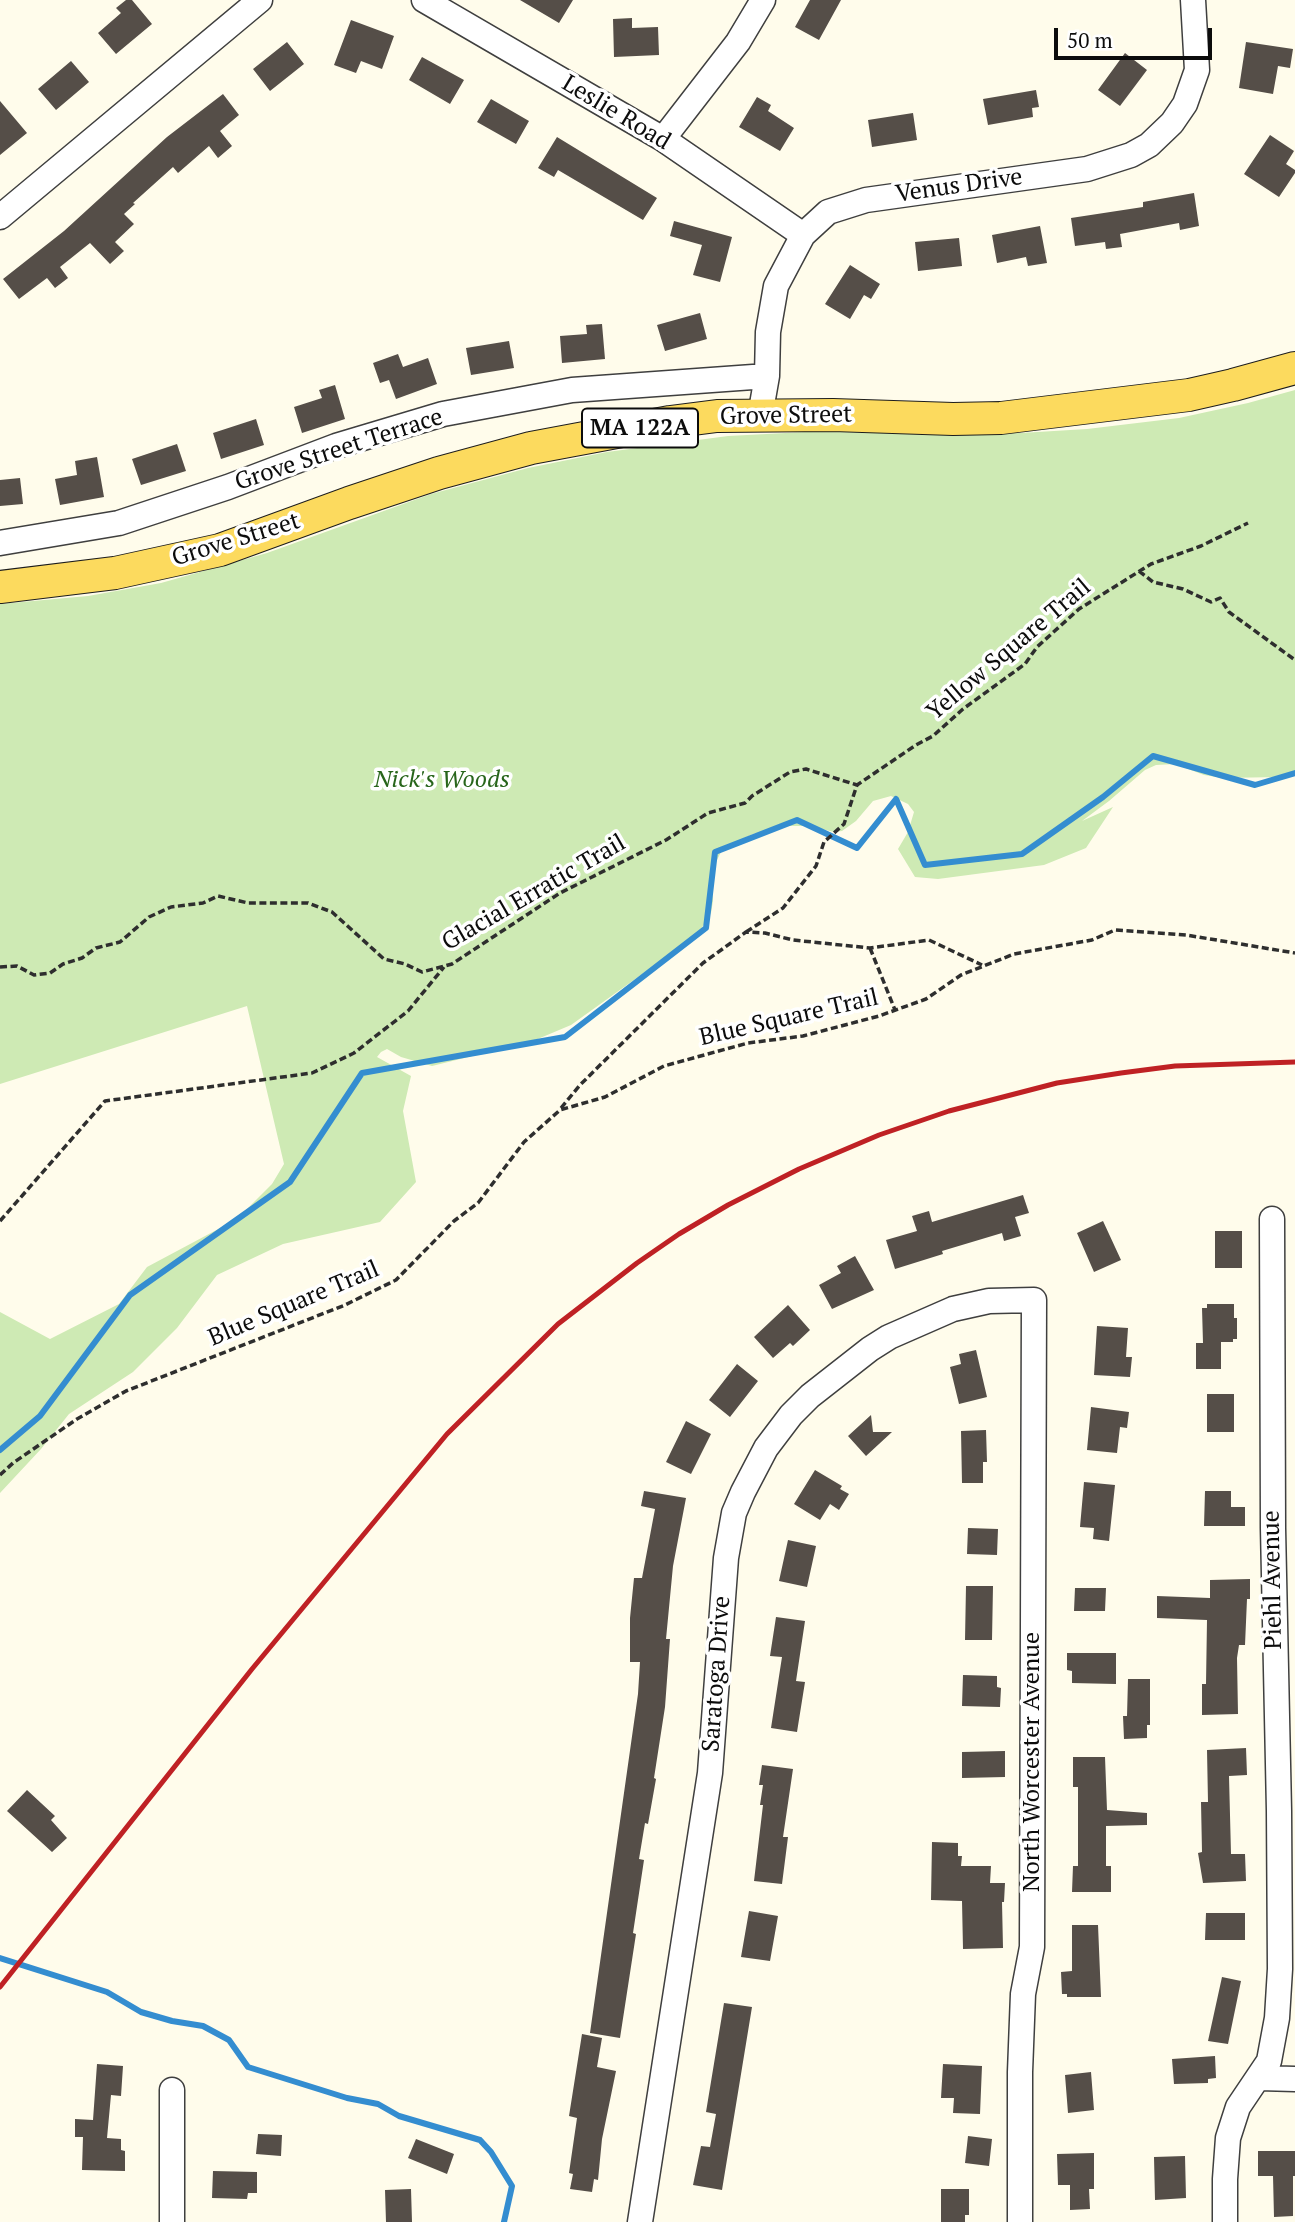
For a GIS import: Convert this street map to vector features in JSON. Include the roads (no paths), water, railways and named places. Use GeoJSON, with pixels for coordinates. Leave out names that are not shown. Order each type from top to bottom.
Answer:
{"type":"FeatureCollection","features":[{"type":"Feature","properties":{"kind":"main road","name":"Grove Street"},"geometry":{"type":"LineString","coordinates":[[0,587],[115,573],[220,550],[439,473],[554,443],[670,422],[717,416],[1001,418],[1189,395],[1233,386],[1295,368]]}},
{"type":"Feature","properties":{"kind":"street"},"geometry":{"type":"LineString","coordinates":[[0,217],[260,0]]}},
{"type":"Feature","properties":{"kind":"street","name":"Leslie Road"},"geometry":{"type":"LineString","coordinates":[[424,0],[663,139],[803,235]]}},
{"type":"Feature","properties":{"kind":"street"},"geometry":{"type":"LineString","coordinates":[[663,139],[738,42],[763,0]]}},
{"type":"Feature","properties":{"kind":"street","name":"Venus Drive"},"geometry":{"type":"LineString","coordinates":[[760,416],[767,376],[768,331],[776,286],[803,235],[828,212],[866,200],[1087,169],[1131,155],[1149,145],[1172,123],[1185,104],[1197,70],[1193,0]]}},
{"type":"Feature","properties":{"kind":"street","name":"Grove Street Terrace"},"geometry":{"type":"LineString","coordinates":[[0,542],[119,523],[228,487],[336,446],[443,414],[572,390],[767,376]]}},
{"type":"Feature","properties":{"kind":"street","name":"Piehl Avenue"},"geometry":{"type":"LineString","coordinates":[[1225,2222],[1228,2138],[1238,2107],[1269,2061],[1277,2018],[1280,1969],[1287,1811],[1273,1528],[1272,1219]]}},
{"type":"Feature","properties":{"kind":"street","name":"Saratoga Drive"},"geometry":{"type":"LineString","coordinates":[[640,2222],[710,1773],[724,1580],[734,1513],[766,1448],[790,1415],[842,1369],[870,1349],[889,1337],[953,1309],[989,1301],[1034,1300]]}},
{"type":"Feature","properties":{"kind":"street","name":"North Worcester Avenue"},"geometry":{"type":"LineString","coordinates":[[1020,2222],[1019,2098],[1023,1994],[1032,1947],[1034,1300]]}},
{"type":"Feature","properties":{"kind":"street"},"geometry":{"type":"LineString","coordinates":[[1259,2078],[1295,2078]]}},
{"type":"Feature","properties":{"kind":"street"},"geometry":{"type":"LineString","coordinates":[[172,2090],[172,2222]]}},
{"type":"Feature","properties":{"kind":"waterway"},"geometry":{"type":"LineString","coordinates":[[0,1450],[40,1416],[130,1295],[290,1182],[362,1073],[565,1037],[706,928],[715,852],[797,820],[857,848],[896,799],[925,865],[1022,854],[1103,797],[1153,756],[1255,785],[1295,773]]}},
{"type":"Feature","properties":{"kind":"waterway"},"geometry":{"type":"LineString","coordinates":[[0,1958],[107,1992],[141,2012],[203,2026],[229,2040],[248,2067],[347,2098],[378,2104],[399,2116],[480,2140],[491,2152],[512,2186],[504,2222]]}},
{"type":"Feature","properties":{"kind":"railway"},"geometry":{"type":"LineString","coordinates":[[0,1987],[252,1669],[447,1434],[558,1324],[637,1263],[728,1205],[799,1169],[879,1135],[949,1111],[1057,1083],[1121,1073],[1175,1066],[1295,1062]]}},
{"type":"Feature","properties":{"kind":"park label","name":"Nick's Woods"},"geometry":{"type":"Point","coordinates":[442,780]}}]}
